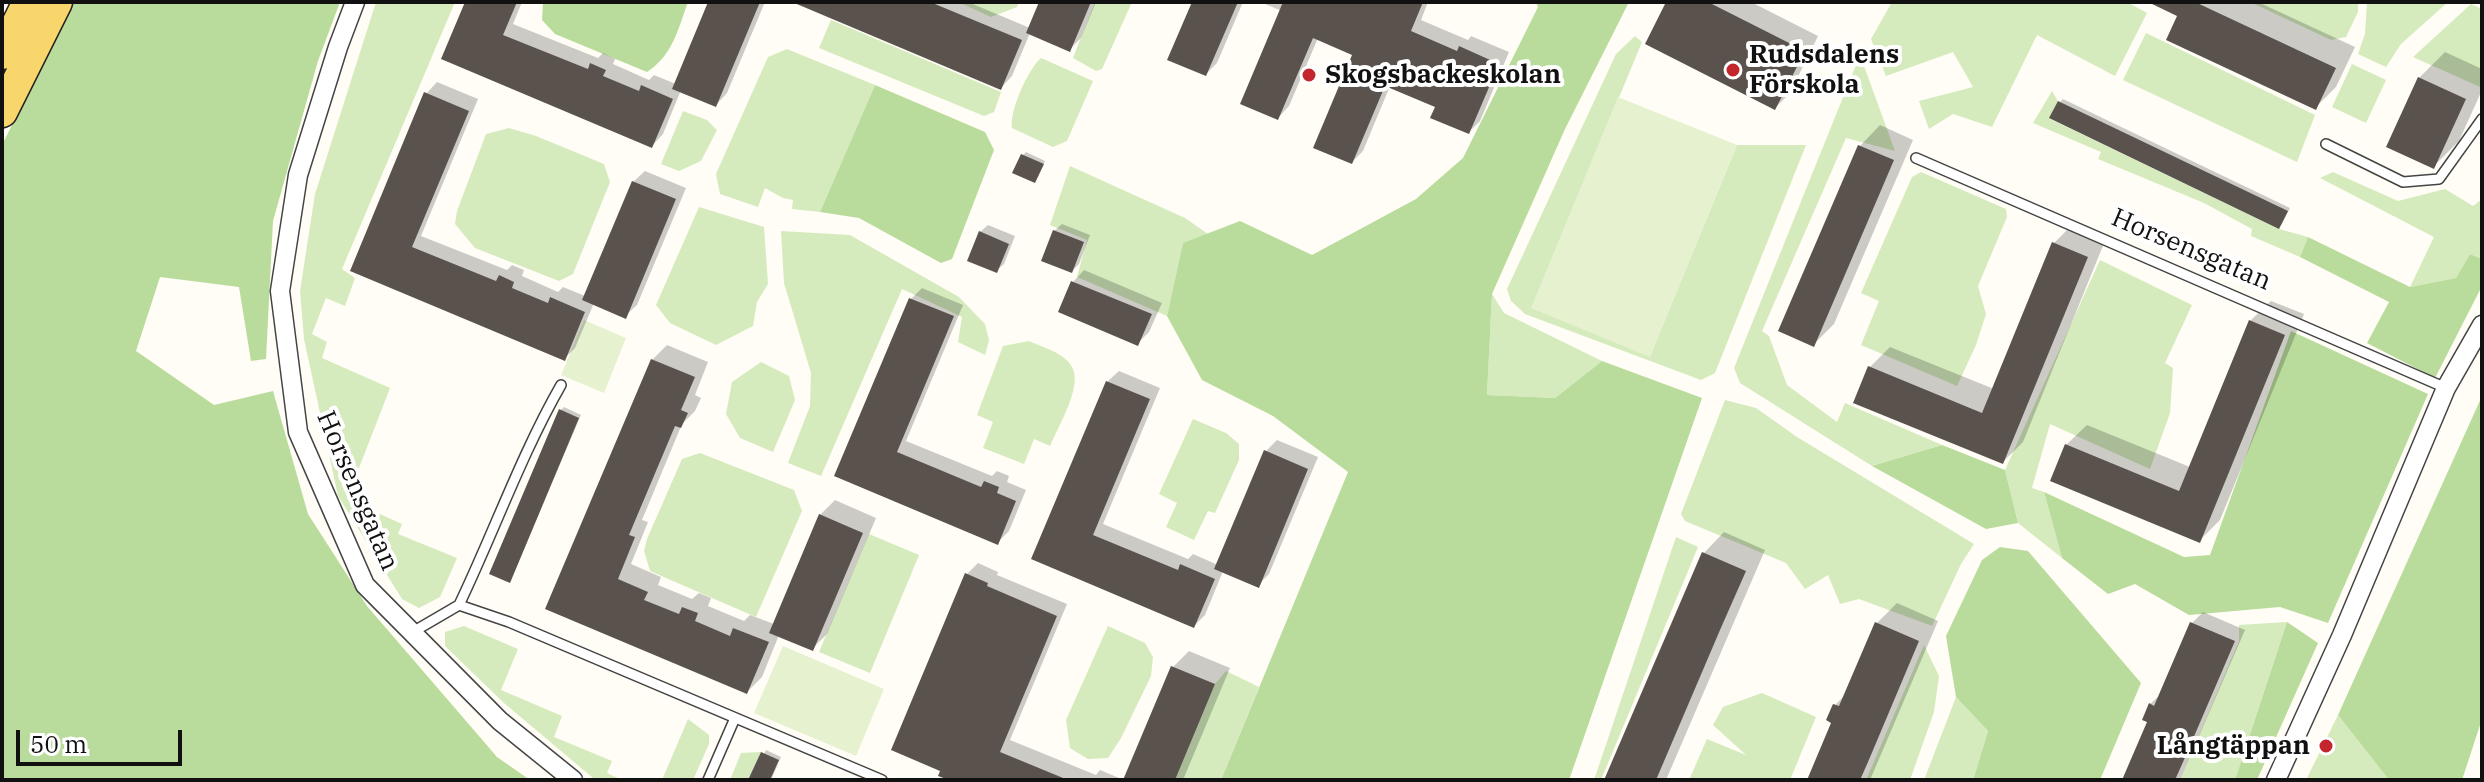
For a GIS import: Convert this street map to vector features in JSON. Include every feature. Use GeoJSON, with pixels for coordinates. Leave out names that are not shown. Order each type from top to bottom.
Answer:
{"type":"FeatureCollection","features":[{"type":"Feature","properties":{"kind":"main road"},"geometry":{"type":"LineString","coordinates":[[2,54],[28,2]]}},
{"type":"Feature","properties":{"kind":"main road"},"geometry":{"type":"LineString","coordinates":[[2,112],[57,2]]}},
{"type":"Feature","properties":{"kind":"street","name":"Horsensgatan"},"geometry":{"type":"LineString","coordinates":[[355,2],[298,175],[280,291],[298,432],[365,585],[500,721],[573,780]]}},
{"type":"Feature","properties":{"kind":"street"},"geometry":{"type":"LineString","coordinates":[[2276,780],[2342,635],[2446,388],[2482,325]]}},
{"type":"Feature","properties":{"kind":"lane"},"geometry":{"type":"LineString","coordinates":[[2326,144],[2403,182],[2439,179],[2482,119]]}},
{"type":"Feature","properties":{"kind":"lane","name":"Horsensgatan"},"geometry":{"type":"LineString","coordinates":[[1916,158],[2446,388]]}},
{"type":"Feature","properties":{"kind":"lane"},"geometry":{"type":"LineString","coordinates":[[411,633],[459,605],[492,536],[539,422],[561,385]]}},
{"type":"Feature","properties":{"kind":"lane"},"geometry":{"type":"LineString","coordinates":[[459,605],[509,622],[882,780]]}},
{"type":"Feature","properties":{"kind":"lane"},"geometry":{"type":"LineString","coordinates":[[708,780],[735,718]]}},
{"type":"Feature","properties":{"kind":"green space"},"geometry":{"type":"Polygon","coordinates":[[[73,2],[340,2],[318,61],[273,221],[266,359],[251,361],[239,287],[160,277],[136,351],[214,405],[273,391],[308,514],[367,606],[497,757],[530,780],[2,780],[2,145],[73,2]]]}},
{"type":"Feature","properties":{"kind":"green space"},"geometry":{"type":"Polygon","coordinates":[[[376,2],[455,2],[342,269],[355,278],[345,306],[326,298],[312,334],[327,342],[322,358],[390,388],[347,499],[402,524],[398,534],[457,558],[440,597],[419,608],[402,599],[338,496],[304,339],[300,291],[315,194],[376,2]]]}},
{"type":"Feature","properties":{"kind":"green space"},"geometry":{"type":"Polygon","coordinates":[[[543,2],[688,2],[669,50],[647,72],[555,34],[542,20],[543,2]]]}},
{"type":"Feature","properties":{"kind":"green space"},"geometry":{"type":"Polygon","coordinates":[[[958,2],[1019,2],[1017,7],[991,17],[958,2]]]}},
{"type":"Feature","properties":{"kind":"green space"},"geometry":{"type":"Polygon","coordinates":[[[1095,2],[1132,2],[1102,69],[1096,71],[1073,58],[1095,2]]]}},
{"type":"Feature","properties":{"kind":"green space"},"geometry":{"type":"Polygon","coordinates":[[[1536,2],[1629,2],[1565,129],[1492,294],[1487,395],[1555,398],[1602,361],[1702,398],[1569,780],[1221,780],[1348,472],[1273,416],[1202,380],[1167,316],[1183,243],[1240,221],[1312,255],[1416,199],[1463,158],[1538,7],[1536,2]]]}},
{"type":"Feature","properties":{"kind":"green space"},"geometry":{"type":"Polygon","coordinates":[[[1892,2],[2127,2],[2147,13],[2115,76],[2037,35],[1992,127],[1953,114],[1929,129],[1919,101],[1973,87],[1953,52],[1886,76],[1871,39],[1892,2]]]}},
{"type":"Feature","properties":{"kind":"green space"},"geometry":{"type":"Polygon","coordinates":[[[2250,2],[2358,2],[2358,12],[2346,37],[2331,40],[2250,2]]]}},
{"type":"Feature","properties":{"kind":"green space"},"geometry":{"type":"Polygon","coordinates":[[[2367,2],[2448,2],[2401,44],[2386,67],[2358,54],[2365,34],[2367,2]]]}},
{"type":"Feature","properties":{"kind":"green space"},"geometry":{"type":"Polygon","coordinates":[[[2471,4],[2482,9],[2480,87],[2413,57],[2471,4]]]}},
{"type":"Feature","properties":{"kind":"green space"},"geometry":{"type":"Polygon","coordinates":[[[831,20],[1001,92],[994,112],[984,116],[819,48],[831,20]]]}},
{"type":"Feature","properties":{"kind":"green space"},"geometry":{"type":"Polygon","coordinates":[[[2146,33],[2315,115],[2297,162],[2123,80],[2146,33]]]}},
{"type":"Feature","properties":{"kind":"green space"},"geometry":{"type":"Polygon","coordinates":[[[1635,36],[1642,42],[1532,307],[1650,356],[1737,145],[1806,145],[1715,373],[1701,380],[1525,314],[1511,301],[1507,289],[1616,54],[1635,36]]]}},
{"type":"Feature","properties":{"kind":"green space"},"geometry":{"type":"Polygon","coordinates":[[[787,49],[875,85],[820,212],[792,209],[793,200],[765,188],[758,207],[720,194],[716,174],[768,57],[787,49]]]}},
{"type":"Feature","properties":{"kind":"green space"},"geometry":{"type":"Polygon","coordinates":[[[1860,55],[1895,151],[1846,138],[1762,331],[1769,336],[1787,385],[1837,422],[1845,403],[1942,445],[1872,466],[1740,383],[1734,368],[1860,55]]]}},
{"type":"Feature","properties":{"kind":"green space"},"geometry":{"type":"Polygon","coordinates":[[[1041,58],[1093,81],[1067,141],[1053,147],[1012,128],[1013,112],[1020,91],[1041,58]]]}},
{"type":"Feature","properties":{"kind":"green space"},"geometry":{"type":"Polygon","coordinates":[[[2352,64],[2386,80],[2366,123],[2332,107],[2352,64]]]}},
{"type":"Feature","properties":{"kind":"green space"},"geometry":{"type":"Polygon","coordinates":[[[875,85],[985,132],[994,150],[952,259],[941,263],[859,218],[820,212],[875,85]]]}},
{"type":"Feature","properties":{"kind":"green space"},"geometry":{"type":"Polygon","coordinates":[[[2052,91],[2058,101],[2050,119],[2279,229],[2308,237],[2300,257],[2251,236],[2252,229],[2204,203],[2098,159],[2101,152],[2033,123],[2052,91]]]}},
{"type":"Feature","properties":{"kind":"green space"},"geometry":{"type":"Polygon","coordinates":[[[1618,97],[1737,145],[1650,357],[1531,308],[1618,97]]]}},
{"type":"Feature","properties":{"kind":"green space"},"geometry":{"type":"Polygon","coordinates":[[[683,111],[707,120],[717,130],[701,161],[679,171],[661,164],[683,111]]]}},
{"type":"Feature","properties":{"kind":"green space"},"geometry":{"type":"Polygon","coordinates":[[[509,128],[604,164],[610,182],[573,274],[559,281],[475,248],[455,224],[486,134],[509,128]]]}},
{"type":"Feature","properties":{"kind":"green space"},"geometry":{"type":"Polygon","coordinates":[[[1070,166],[1185,218],[1208,234],[1183,244],[1167,316],[1077,277],[1087,240],[1050,225],[1070,166]]]}},
{"type":"Feature","properties":{"kind":"green space"},"geometry":{"type":"Polygon","coordinates":[[[1921,172],[2006,209],[2007,217],[1978,286],[1986,314],[1957,386],[1861,345],[1879,301],[1861,293],[1912,177],[1921,172]]]}},
{"type":"Feature","properties":{"kind":"green space"},"geometry":{"type":"Polygon","coordinates":[[[2333,172],[2398,201],[2445,189],[2473,206],[2482,199],[2482,259],[2470,254],[2456,278],[2410,287],[2434,237],[2320,178],[2333,172]]]}},
{"type":"Feature","properties":{"kind":"green space"},"geometry":{"type":"Polygon","coordinates":[[[699,207],[764,227],[768,284],[757,302],[753,326],[716,345],[670,323],[656,305],[699,207]]]}},
{"type":"Feature","properties":{"kind":"green space"},"geometry":{"type":"Polygon","coordinates":[[[781,231],[850,235],[959,297],[985,324],[989,340],[985,355],[958,342],[962,317],[902,289],[821,476],[788,463],[810,406],[811,373],[784,283],[781,231]]]}},
{"type":"Feature","properties":{"kind":"green space"},"geometry":{"type":"Polygon","coordinates":[[[2308,237],[2410,287],[2456,278],[2470,254],[2482,259],[2482,286],[2435,378],[2367,343],[2389,302],[2300,257],[2308,237]]]}},
{"type":"Feature","properties":{"kind":"green space"},"geometry":{"type":"Polygon","coordinates":[[[2100,260],[2192,305],[2165,363],[2173,368],[2170,413],[2150,469],[2050,424],[2032,488],[2044,492],[2062,558],[2018,523],[2005,470],[2100,260]]]}},
{"type":"Feature","properties":{"kind":"green space"},"geometry":{"type":"Polygon","coordinates":[[[1492,294],[1504,313],[1602,361],[1555,398],[1487,395],[1492,294]]]}},
{"type":"Feature","properties":{"kind":"green space"},"geometry":{"type":"Polygon","coordinates":[[[584,320],[626,338],[604,393],[561,375],[584,320]]]}},
{"type":"Feature","properties":{"kind":"green space"},"geometry":{"type":"Polygon","coordinates":[[[2291,331],[2428,394],[2328,623],[2280,607],[2189,615],[2135,584],[2108,594],[2062,558],[2044,492],[2184,557],[2210,555],[2291,331]]]}},
{"type":"Feature","properties":{"kind":"green space"},"geometry":{"type":"Polygon","coordinates":[[[1029,341],[1064,358],[1075,375],[1072,395],[1050,446],[1034,439],[1024,464],[983,448],[993,422],[977,415],[1003,346],[1029,341]]]}},
{"type":"Feature","properties":{"kind":"green space"},"geometry":{"type":"Polygon","coordinates":[[[761,362],[789,376],[795,400],[773,452],[740,438],[726,414],[732,382],[761,362]]]}},
{"type":"Feature","properties":{"kind":"green space"},"geometry":{"type":"Polygon","coordinates":[[[2482,396],[2482,719],[2462,780],[2389,780],[2338,715],[2482,396]]]}},
{"type":"Feature","properties":{"kind":"green space"},"geometry":{"type":"Polygon","coordinates":[[[1725,400],[1756,408],[1797,437],[1974,544],[1961,564],[1932,626],[1859,599],[1840,604],[1828,575],[1805,589],[1786,563],[1685,521],[1681,514],[1725,400]]]}},
{"type":"Feature","properties":{"kind":"green space"},"geometry":{"type":"Polygon","coordinates":[[[1193,419],[1226,433],[1239,444],[1239,460],[1215,513],[1208,511],[1194,540],[1166,527],[1177,503],[1159,494],[1193,419]]]}},
{"type":"Feature","properties":{"kind":"green space"},"geometry":{"type":"Polygon","coordinates":[[[1942,445],[2005,470],[2018,523],[1986,529],[1872,466],[1942,445]]]}},
{"type":"Feature","properties":{"kind":"green space"},"geometry":{"type":"Polygon","coordinates":[[[700,453],[794,490],[802,511],[756,617],[650,571],[644,551],[647,539],[682,459],[700,453]]]}},
{"type":"Feature","properties":{"kind":"green space"},"geometry":{"type":"Polygon","coordinates":[[[869,534],[919,555],[870,673],[819,652],[869,534]]]}},
{"type":"Feature","properties":{"kind":"green space"},"geometry":{"type":"Polygon","coordinates":[[[1676,537],[1698,547],[1601,780],[1594,780],[1676,537]]]}},
{"type":"Feature","properties":{"kind":"green space"},"geometry":{"type":"Polygon","coordinates":[[[2000,547],[2028,551],[2141,683],[2100,780],[1973,780],[1988,731],[1956,697],[1946,636],[1982,560],[2000,547]]]}},
{"type":"Feature","properties":{"kind":"green space"},"geometry":{"type":"Polygon","coordinates":[[[2287,622],[2235,780],[2180,780],[2239,641],[2239,625],[2287,622]]]}},
{"type":"Feature","properties":{"kind":"green space"},"geometry":{"type":"Polygon","coordinates":[[[2287,622],[2318,643],[2257,780],[2235,780],[2287,622]]]}},
{"type":"Feature","properties":{"kind":"green space"},"geometry":{"type":"Polygon","coordinates":[[[464,626],[518,649],[501,690],[562,716],[554,737],[612,761],[607,773],[622,780],[593,778],[504,703],[445,646],[445,632],[464,626]]]}},
{"type":"Feature","properties":{"kind":"green space"},"geometry":{"type":"Polygon","coordinates":[[[1108,626],[1145,643],[1153,657],[1151,676],[1108,758],[1088,759],[1070,748],[1066,720],[1108,626]]]}},
{"type":"Feature","properties":{"kind":"green space"},"geometry":{"type":"Polygon","coordinates":[[[1924,645],[1939,676],[1934,712],[1910,780],[1866,780],[1924,645]]]}},
{"type":"Feature","properties":{"kind":"green space"},"geometry":{"type":"Polygon","coordinates":[[[783,646],[884,689],[856,756],[754,713],[783,646]]]}},
{"type":"Feature","properties":{"kind":"green space"},"geometry":{"type":"Polygon","coordinates":[[[1226,671],[1259,687],[1221,780],[1175,780],[1215,684],[1226,671]]]}},
{"type":"Feature","properties":{"kind":"green space"},"geometry":{"type":"Polygon","coordinates":[[[1762,693],[1816,717],[1790,780],[1689,780],[1707,739],[1746,755],[1713,725],[1723,707],[1762,693]]]}},
{"type":"Feature","properties":{"kind":"green space"},"geometry":{"type":"Polygon","coordinates":[[[1956,697],[1988,731],[1973,780],[1924,780],[1956,697]]]}},
{"type":"Feature","properties":{"kind":"green space"},"geometry":{"type":"Polygon","coordinates":[[[2338,715],[2389,780],[2306,780],[2338,715]]]}},
{"type":"Feature","properties":{"kind":"green space"},"geometry":{"type":"Polygon","coordinates":[[[688,719],[709,735],[709,744],[693,780],[662,780],[688,719]]]}},
{"type":"Feature","properties":{"kind":"green space"},"geometry":{"type":"Polygon","coordinates":[[[761,752],[748,780],[730,780],[741,753],[761,752]]]}},
{"type":"Feature","properties":{"kind":"building"},"geometry":{"type":"Polygon","coordinates":[[[465,2],[517,2],[503,35],[588,69],[590,63],[606,70],[603,76],[639,91],[641,85],[673,99],[652,148],[441,59],[465,2]]]}},
{"type":"Feature","properties":{"kind":"building"},"geometry":{"type":"Polygon","coordinates":[[[708,2],[760,2],[716,107],[672,89],[708,2]]]}},
{"type":"Feature","properties":{"kind":"building"},"geometry":{"type":"Polygon","coordinates":[[[792,2],[930,2],[1022,40],[1001,90],[792,2]]]}},
{"type":"Feature","properties":{"kind":"building"},"geometry":{"type":"Polygon","coordinates":[[[1039,2],[1091,2],[1070,52],[1026,33],[1039,2]]]}},
{"type":"Feature","properties":{"kind":"building"},"geometry":{"type":"Polygon","coordinates":[[[1192,2],[1238,2],[1206,76],[1167,60],[1192,2]]]}},
{"type":"Feature","properties":{"kind":"building"},"geometry":{"type":"Polygon","coordinates":[[[1283,2],[1423,2],[1411,31],[1457,51],[1459,46],[1499,64],[1469,134],[1430,118],[1435,107],[1385,86],[1352,164],[1313,148],[1352,55],[1313,38],[1278,120],[1240,104],[1283,2]]]}},
{"type":"Feature","properties":{"kind":"building"},"geometry":{"type":"Polygon","coordinates":[[[1666,2],[1708,2],[1805,51],[1775,110],[1645,44],[1666,2]]]}},
{"type":"Feature","properties":{"kind":"building"},"geometry":{"type":"Polygon","coordinates":[[[2148,2],[2195,2],[2336,68],[2316,110],[2166,40],[2177,16],[2148,2]]]}},
{"type":"Feature","properties":{"kind":"building"},"geometry":{"type":"Polygon","coordinates":[[[2418,77],[2466,99],[2434,169],[2386,147],[2418,77]]]}},
{"type":"Feature","properties":{"kind":"building"},"geometry":{"type":"Polygon","coordinates":[[[424,92],[469,111],[412,247],[496,281],[499,275],[514,282],[512,288],[548,303],[550,297],[585,312],[565,361],[350,271],[424,92]]]}},
{"type":"Feature","properties":{"kind":"building"},"geometry":{"type":"Polygon","coordinates":[[[2058,101],[2288,211],[2279,229],[2049,118],[2058,101]]]}},
{"type":"Feature","properties":{"kind":"building"},"geometry":{"type":"Polygon","coordinates":[[[1858,145],[1894,160],[1814,347],[1778,331],[1858,145]]]}},
{"type":"Feature","properties":{"kind":"building"},"geometry":{"type":"Polygon","coordinates":[[[1021,154],[1044,164],[1035,183],[1012,173],[1021,154]]]}},
{"type":"Feature","properties":{"kind":"building"},"geometry":{"type":"Polygon","coordinates":[[[632,181],[676,199],[626,319],[582,300],[632,181]]]}},
{"type":"Feature","properties":{"kind":"building"},"geometry":{"type":"Polygon","coordinates":[[[1053,230],[1084,242],[1072,273],[1041,261],[1053,230]]]}},
{"type":"Feature","properties":{"kind":"building"},"geometry":{"type":"Polygon","coordinates":[[[979,231],[1009,244],[997,273],[967,261],[979,231]]]}},
{"type":"Feature","properties":{"kind":"building"},"geometry":{"type":"Polygon","coordinates":[[[2052,242],[2088,257],[2003,464],[1853,403],[1868,366],[1982,413],[2052,242]]]}},
{"type":"Feature","properties":{"kind":"building"},"geometry":{"type":"Polygon","coordinates":[[[1071,281],[1152,314],[1138,346],[1058,312],[1071,281]]]}},
{"type":"Feature","properties":{"kind":"building"},"geometry":{"type":"Polygon","coordinates":[[[909,298],[954,316],[897,452],[981,487],[984,481],[999,487],[997,493],[1016,501],[998,545],[834,476],[909,298]]]}},
{"type":"Feature","properties":{"kind":"building"},"geometry":{"type":"Polygon","coordinates":[[[2249,320],[2285,335],[2200,543],[2050,481],[2065,444],[2179,491],[2249,320]]]}},
{"type":"Feature","properties":{"kind":"building"},"geometry":{"type":"Polygon","coordinates":[[[651,359],[695,377],[681,410],[688,413],[681,428],[675,426],[629,535],[635,537],[618,579],[648,592],[644,600],[679,614],[682,607],[698,613],[695,621],[730,636],[733,628],[769,642],[747,694],[545,609],[651,359]]]}},
{"type":"Feature","properties":{"kind":"building"},"geometry":{"type":"Polygon","coordinates":[[[1106,381],[1150,399],[1093,535],[1178,570],[1180,564],[1215,579],[1194,628],[1031,559],[1106,381]]]}},
{"type":"Feature","properties":{"kind":"building"},"geometry":{"type":"Polygon","coordinates":[[[559,409],[579,418],[510,583],[489,574],[559,409]]]}},
{"type":"Feature","properties":{"kind":"building"},"geometry":{"type":"Polygon","coordinates":[[[1264,450],[1308,469],[1259,588],[1214,569],[1264,450]]]}},
{"type":"Feature","properties":{"kind":"building"},"geometry":{"type":"Polygon","coordinates":[[[819,514],[863,533],[813,651],[769,633],[819,514]]]}},
{"type":"Feature","properties":{"kind":"building"},"geometry":{"type":"Polygon","coordinates":[[[1702,552],[1746,571],[1656,780],[1604,780],[1702,552]]]}},
{"type":"Feature","properties":{"kind":"building"},"geometry":{"type":"Polygon","coordinates":[[[965,573],[988,583],[987,586],[1057,616],[1000,752],[1068,780],[949,780],[938,776],[940,771],[891,750],[965,573]]]}},
{"type":"Feature","properties":{"kind":"building"},"geometry":{"type":"Polygon","coordinates":[[[1875,622],[1919,641],[1868,762],[1860,780],[1807,780],[1831,723],[1826,720],[1833,704],[1839,706],[1875,622]]]}},
{"type":"Feature","properties":{"kind":"building"},"geometry":{"type":"Polygon","coordinates":[[[2190,622],[2235,641],[2183,762],[2175,780],[2122,780],[2147,722],[2142,720],[2149,703],[2154,706],[2190,622]]]}},
{"type":"Feature","properties":{"kind":"building"},"geometry":{"type":"Polygon","coordinates":[[[1171,666],[1215,684],[1175,780],[1123,780],[1171,666]]]}},
{"type":"Feature","properties":{"kind":"building"},"geometry":{"type":"Polygon","coordinates":[[[761,752],[779,760],[770,780],[748,780],[761,752]]]}},
{"type":"Feature","properties":{"kind":"place","name":"Rudsdalens Förskola"},"geometry":{"type":"Point","coordinates":[1733,70]}},
{"type":"Feature","properties":{"kind":"place","name":"Skogsbackeskolan"},"geometry":{"type":"Point","coordinates":[1309,75]}},
{"type":"Feature","properties":{"kind":"place","name":"Långtäppan"},"geometry":{"type":"Point","coordinates":[2326,746]}}]}
